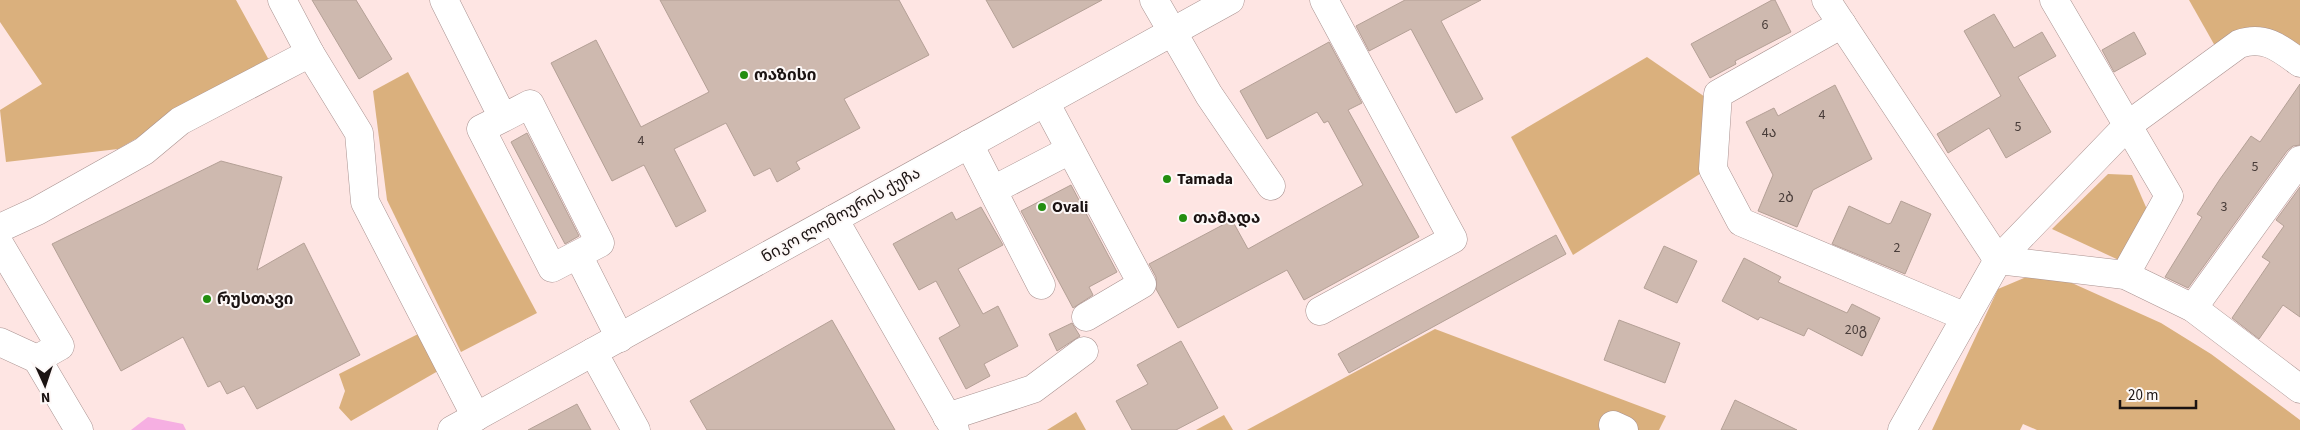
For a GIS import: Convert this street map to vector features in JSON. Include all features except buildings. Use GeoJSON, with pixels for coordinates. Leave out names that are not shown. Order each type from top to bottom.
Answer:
{"type":"FeatureCollection","features":[{"type":"Feature","properties":{"kind":"street"},"geometry":{"type":"LineString","coordinates":[[282,0],[310,53],[359,133],[365,202],[464,424]]}},
{"type":"Feature","properties":{"kind":"street"},"geometry":{"type":"LineString","coordinates":[[444,0],[503,118]]}},
{"type":"Feature","properties":{"kind":"street"},"geometry":{"type":"LineString","coordinates":[[1154,0],[1209,95],[1271,186]]}},
{"type":"Feature","properties":{"kind":"street","name":"ნიკო ლომოურის ქუჩა"},"geometry":{"type":"LineString","coordinates":[[464,424],[1230,0]]}},
{"type":"Feature","properties":{"kind":"street"},"geometry":{"type":"LineString","coordinates":[[1320,311],[1453,239],[1324,0]]}},
{"type":"Feature","properties":{"kind":"street"},"geometry":{"type":"LineString","coordinates":[[1826,0],[1998,260],[2125,275],[2194,308],[2300,389]]}},
{"type":"Feature","properties":{"kind":"street"},"geometry":{"type":"LineString","coordinates":[[2054,0],[2169,196],[2125,275]]}},
{"type":"Feature","properties":{"kind":"street"},"geometry":{"type":"LineString","coordinates":[[1842,24],[1718,94],[1712,169],[1740,222],[1966,317]]}},
{"type":"Feature","properties":{"kind":"street"},"geometry":{"type":"LineString","coordinates":[[1902,430],[1998,260],[2128,124],[2239,44],[2251,40],[2272,43],[2300,63]]}},
{"type":"Feature","properties":{"kind":"street"},"geometry":{"type":"LineString","coordinates":[[0,228],[37,211],[144,151],[180,121],[310,53]]}},
{"type":"Feature","properties":{"kind":"street"},"geometry":{"type":"LineString","coordinates":[[1045,102],[1142,284],[1086,317]]}},
{"type":"Feature","properties":{"kind":"street"},"geometry":{"type":"LineString","coordinates":[[530,104],[600,243],[552,268],[481,129],[503,118],[530,104]]}},
{"type":"Feature","properties":{"kind":"street"},"geometry":{"type":"LineString","coordinates":[[969,144],[1041,285]]}},
{"type":"Feature","properties":{"kind":"street"},"geometry":{"type":"LineString","coordinates":[[993,190],[1070,150]]}},
{"type":"Feature","properties":{"kind":"street"},"geometry":{"type":"LineString","coordinates":[[2194,308],[2300,160]]}},
{"type":"Feature","properties":{"kind":"street"},"geometry":{"type":"LineString","coordinates":[[834,219],[951,424],[1033,389],[1084,351]]}},
{"type":"Feature","properties":{"kind":"street"},"geometry":{"type":"LineString","coordinates":[[0,245],[60,346],[37,359]]}},
{"type":"Feature","properties":{"kind":"street"},"geometry":{"type":"LineString","coordinates":[[578,255],[620,338]]}},
{"type":"Feature","properties":{"kind":"street"},"geometry":{"type":"LineString","coordinates":[[0,342],[37,359],[79,430]]}},
{"type":"Feature","properties":{"kind":"street"},"geometry":{"type":"LineString","coordinates":[[593,352],[636,430]]}},
{"type":"Feature","properties":{"kind":"shaded area"},"geometry":{"type":"Polygon","coordinates":[[[0,0],[236,0],[270,62],[118,149],[6,162],[0,110],[42,84],[0,22],[0,0]]]}},
{"type":"Feature","properties":{"kind":"shaded area"},"geometry":{"type":"Polygon","coordinates":[[[2189,0],[2300,0],[2300,50],[2219,53],[2189,0]]]}},
{"type":"Feature","properties":{"kind":"shaded area"},"geometry":{"type":"Polygon","coordinates":[[[1647,57],[1708,99],[1706,170],[1573,255],[1511,137],[1647,57]]]}},
{"type":"Feature","properties":{"kind":"shaded area"},"geometry":{"type":"Polygon","coordinates":[[[408,72],[537,313],[461,352],[387,200],[373,91],[408,72]]]}},
{"type":"Feature","properties":{"kind":"shaded area"},"geometry":{"type":"Polygon","coordinates":[[[2108,174],[2132,175],[2149,214],[2123,262],[2052,229],[2108,174]]]}},
{"type":"Feature","properties":{"kind":"shaded area"},"geometry":{"type":"Polygon","coordinates":[[[2043,270],[2161,323],[2211,354],[2300,420],[2300,430],[2037,430],[2023,424],[2020,430],[1932,430],[1998,289],[2043,270]]]}},
{"type":"Feature","properties":{"kind":"shaded area"},"geometry":{"type":"Polygon","coordinates":[[[1435,329],[1666,416],[1659,430],[1247,430],[1435,329]]]}},
{"type":"Feature","properties":{"kind":"shaded area"},"geometry":{"type":"Polygon","coordinates":[[[422,332],[445,367],[351,421],[339,408],[345,391],[339,374],[422,332]]]}},
{"type":"Feature","properties":{"kind":"shaded area"},"geometry":{"type":"Polygon","coordinates":[[[1076,412],[1086,430],[1047,430],[1076,412]]]}},
{"type":"Feature","properties":{"kind":"shaded area"},"geometry":{"type":"Polygon","coordinates":[[[1224,415],[1233,430],[1196,430],[1224,415]]]}},
{"type":"Feature","properties":{"kind":"shaded area"},"geometry":{"type":"Polygon","coordinates":[[[148,417],[183,424],[186,430],[131,430],[148,417]]]}},
{"type":"Feature","properties":{"kind":"place","name":"ოაზისი"},"geometry":{"type":"Point","coordinates":[744,75]}},
{"type":"Feature","properties":{"kind":"place","name":"Tamada"},"geometry":{"type":"Point","coordinates":[1167,179]}},
{"type":"Feature","properties":{"kind":"place","name":"Ovali"},"geometry":{"type":"Point","coordinates":[1042,207]}},
{"type":"Feature","properties":{"kind":"place","name":"თამადა"},"geometry":{"type":"Point","coordinates":[1183,218]}},
{"type":"Feature","properties":{"kind":"place","name":"რუსთავი"},"geometry":{"type":"Point","coordinates":[207,299]}}]}
